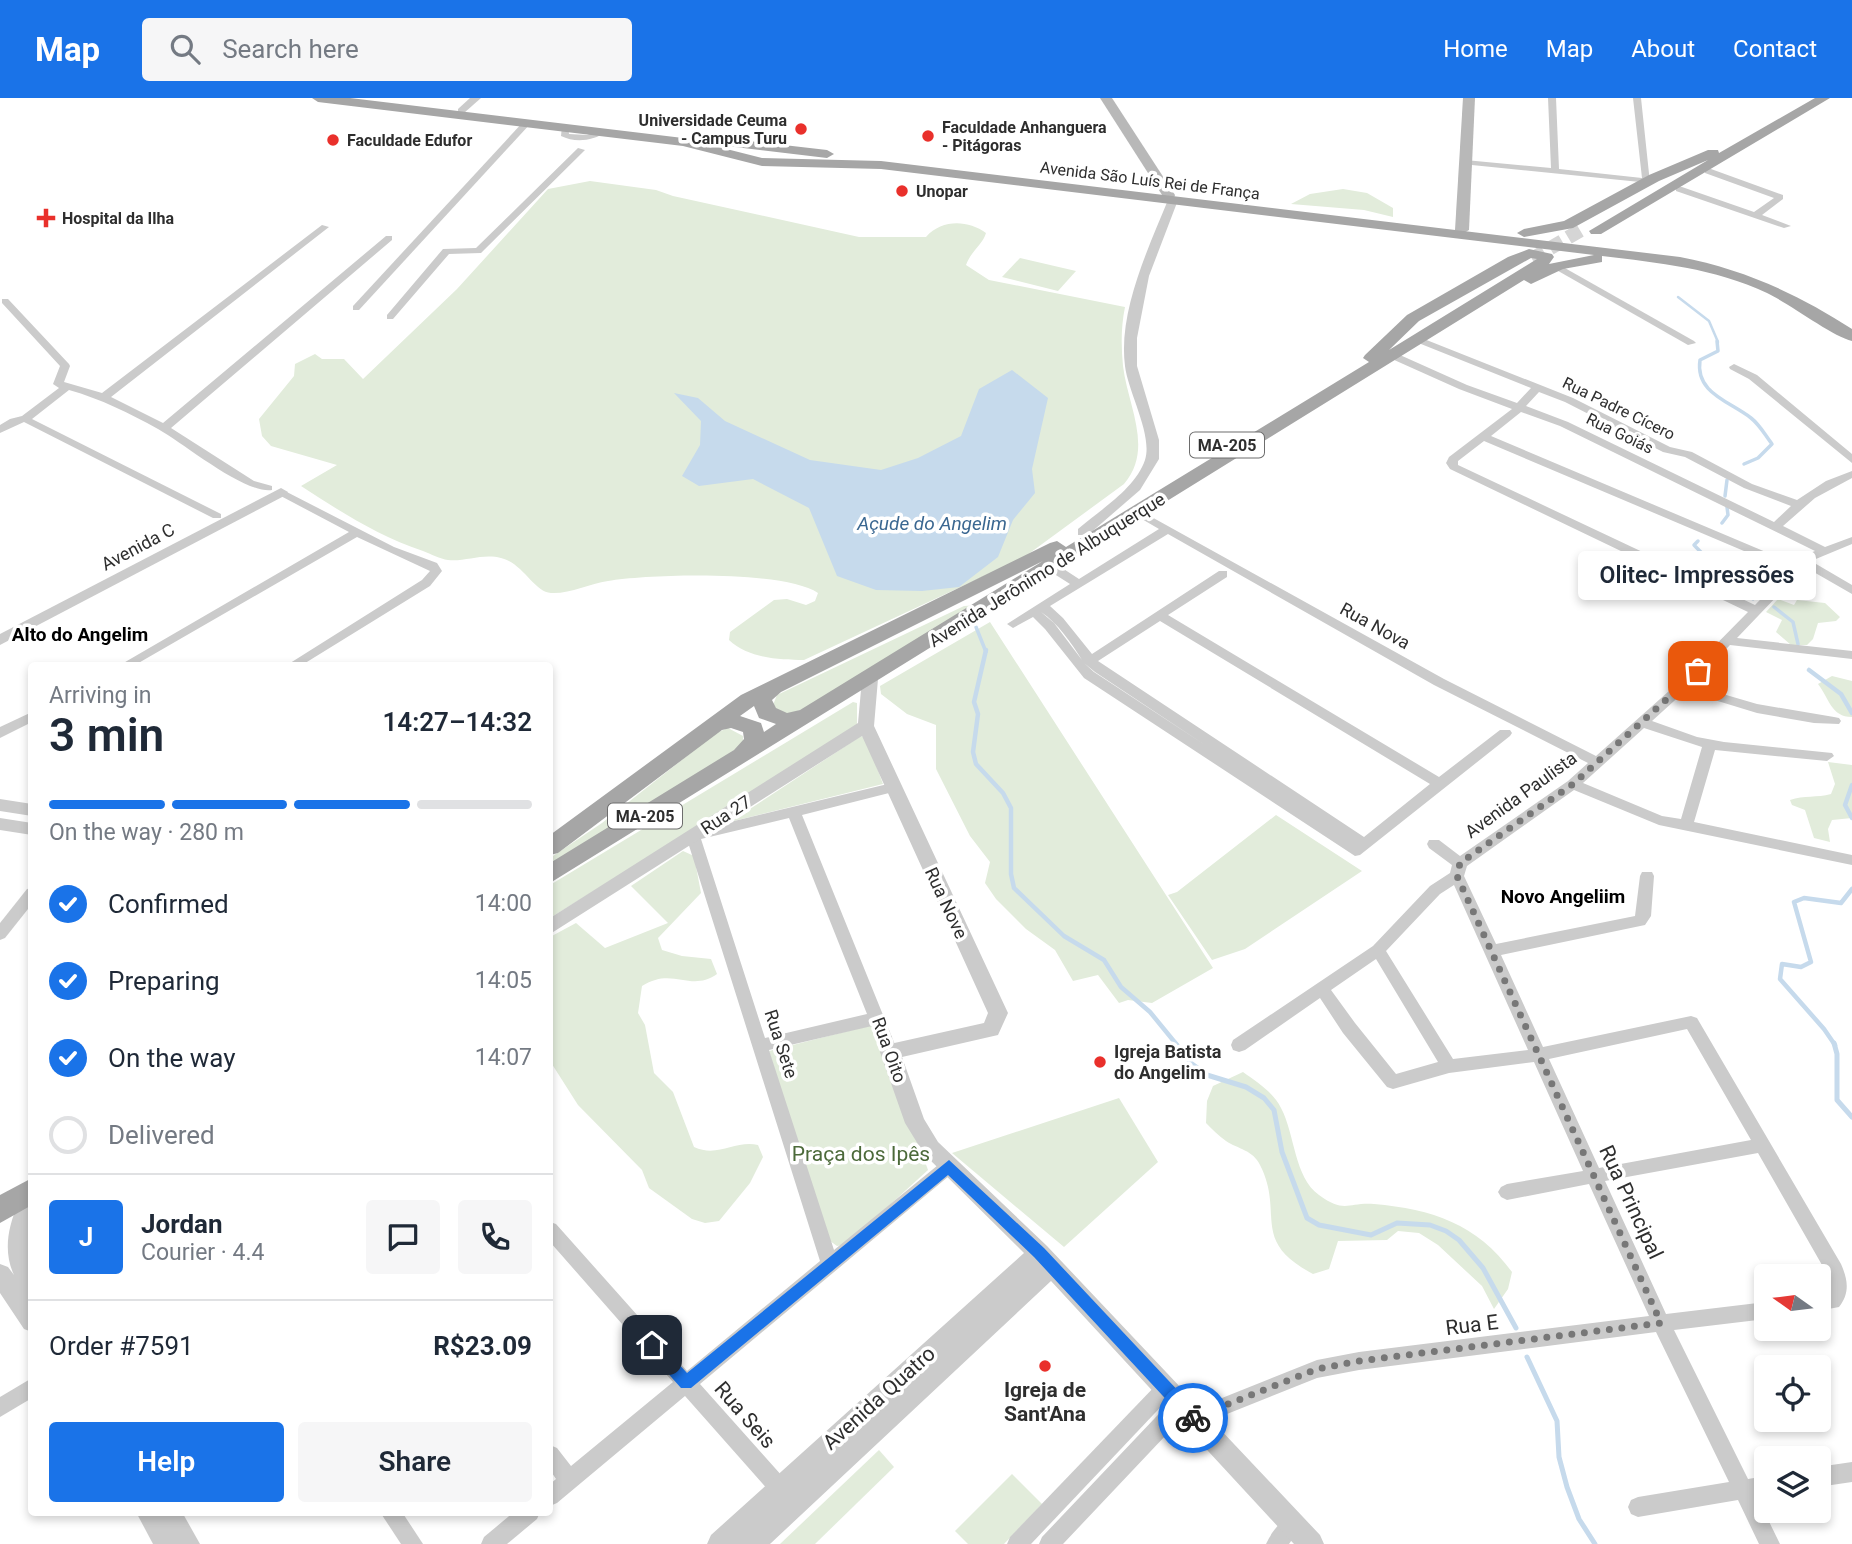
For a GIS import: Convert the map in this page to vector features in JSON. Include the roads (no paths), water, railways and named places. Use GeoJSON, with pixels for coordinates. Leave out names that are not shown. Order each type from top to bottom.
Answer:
{"type":"FeatureCollection","features":[{"type":"Feature","properties":{"kind":"main road","name":"Avenida São Luís Rei de França"},"geometry":{"type":"LineString","coordinates":[[318,98],[690,143],[769,163],[881,166],[1462,230],[1700,260],[1757,276],[1804,298],[1852,330]]}},
{"type":"Feature","properties":{"kind":"main road","name":"Avenida São Luís Rei de França"},"geometry":{"type":"LineString","coordinates":[[351,98],[730,142],[1645,257]]}},
{"type":"Feature","properties":{"kind":"main road"},"geometry":{"type":"LineString","coordinates":[[1106,98],[1171,198]]}},
{"type":"Feature","properties":{"kind":"main road"},"geometry":{"type":"LineString","coordinates":[[1468,98],[1462,230],[1539,232],[1562,227],[1594,226],[1679,190],[1736,151]]}},
{"type":"Feature","properties":{"kind":"main road"},"geometry":{"type":"LineString","coordinates":[[1594,226],[1806,98]]}},
{"type":"Feature","properties":{"kind":"main road"},"geometry":{"type":"LineString","coordinates":[[1594,226],[1736,151],[1824,98]]}},
{"type":"Feature","properties":{"kind":"main road"},"geometry":{"type":"LineString","coordinates":[[730,142],[780,150],[791,155],[784,162],[769,163]]}},
{"type":"Feature","properties":{"kind":"main road"},"geometry":{"type":"LineString","coordinates":[[1594,226],[1647,181],[1713,153]]}},
{"type":"Feature","properties":{"kind":"main road"},"geometry":{"type":"LineString","coordinates":[[1594,226],[1606,235],[1608,241],[1625,250]]}},
{"type":"Feature","properties":{"kind":"main road"},"geometry":{"type":"LineString","coordinates":[[1491,238],[1513,248],[1516,254],[1513,260]]}},
{"type":"Feature","properties":{"kind":"main road"},"geometry":{"type":"LineString","coordinates":[[1527,253],[1541,254],[1553,262],[1545,264],[1424,342],[1383,360],[1413,318],[1513,260],[1527,253]]}},
{"type":"Feature","properties":{"kind":"main road"},"geometry":{"type":"LineString","coordinates":[[1545,264],[1645,257],[1699,264],[1759,282],[1793,298],[1852,336]]}},
{"type":"Feature","properties":{"kind":"main road","name":"Avenida Jerônimo de Albuquerque"},"geometry":{"type":"LineString","coordinates":[[553,872],[1139,513],[1435,326],[1545,264]]}},
{"type":"Feature","properties":{"kind":"main road","name":"Avenida Jerônimo de Albuquerque"},"geometry":{"type":"LineString","coordinates":[[553,844],[603,810],[736,707],[792,676],[952,601],[1083,531],[1383,360]]}},
{"type":"Feature","properties":{"kind":"main road"},"geometry":{"type":"LineString","coordinates":[[792,676],[765,694],[761,699],[763,709],[770,715],[786,720],[815,712]]}},
{"type":"Feature","properties":{"kind":"main road"},"geometry":{"type":"LineString","coordinates":[[703,731],[726,721],[748,725],[755,732],[755,740],[740,757]]}},
{"type":"Feature","properties":{"kind":"main road"},"geometry":{"type":"LineString","coordinates":[[0,1196],[28,1180]]}},
{"type":"Feature","properties":{"kind":"main road"},"geometry":{"type":"LineString","coordinates":[[0,1227],[22,1205]]}},
{"type":"Feature","properties":{"kind":"street"},"geometry":{"type":"LineString","coordinates":[[461,111],[476,98]]}},
{"type":"Feature","properties":{"kind":"street"},"geometry":{"type":"LineString","coordinates":[[1552,98],[1555,171]]}},
{"type":"Feature","properties":{"kind":"street"},"geometry":{"type":"LineString","coordinates":[[1465,162],[1647,181],[1637,98]]}},
{"type":"Feature","properties":{"kind":"street"},"geometry":{"type":"LineString","coordinates":[[356,308],[527,123]]}},
{"type":"Feature","properties":{"kind":"street"},"geometry":{"type":"LineString","coordinates":[[565,128],[565,135],[581,144]]}},
{"type":"Feature","properties":{"kind":"street"},"geometry":{"type":"LineString","coordinates":[[390,317],[446,251],[478,251],[581,144],[599,134]]}},
{"type":"Feature","properties":{"kind":"street"},"geometry":{"type":"LineString","coordinates":[[1708,172],[1780,197],[1756,215]]}},
{"type":"Feature","properties":{"kind":"street"},"geometry":{"type":"LineString","coordinates":[[1679,190],[1787,226]]}},
{"type":"Feature","properties":{"kind":"street"},"geometry":{"type":"LineString","coordinates":[[1083,531],[1135,487],[1152,459],[1152,440],[1131,366],[1131,338],[1143,276],[1171,198]]}},
{"type":"Feature","properties":{"kind":"street"},"geometry":{"type":"LineString","coordinates":[[104,397],[325,227]]}},
{"type":"Feature","properties":{"kind":"street"},"geometry":{"type":"LineString","coordinates":[[164,428],[389,238]]}},
{"type":"Feature","properties":{"kind":"street"},"geometry":{"type":"LineString","coordinates":[[1545,264],[1691,343]]}},
{"type":"Feature","properties":{"kind":"street"},"geometry":{"type":"LineString","coordinates":[[5,301],[65,366],[58,384],[104,397],[164,428],[250,483],[274,490],[433,566],[435,574],[426,583],[298,662]]}},
{"type":"Feature","properties":{"kind":"street","name":"Rua Padre Cícero"},"geometry":{"type":"LineString","coordinates":[[1424,342],[1538,387],[1667,450],[1688,454],[1748,486],[1797,504]]}},
{"type":"Feature","properties":{"kind":"street","name":"Rua Goiás"},"geometry":{"type":"LineString","coordinates":[[1383,360],[1564,424],[1824,551]]}},
{"type":"Feature","properties":{"kind":"street"},"geometry":{"type":"LineString","coordinates":[[1734,367],[1753,377],[1852,460]]}},
{"type":"Feature","properties":{"kind":"street"},"geometry":{"type":"LineString","coordinates":[[1538,387],[1519,407],[1451,463],[1458,470],[1755,610]]}},
{"type":"Feature","properties":{"kind":"street"},"geometry":{"type":"LineString","coordinates":[[0,430],[14,421],[25,419],[65,388]]}},
{"type":"Feature","properties":{"kind":"street"},"geometry":{"type":"LineString","coordinates":[[25,419],[217,516]]}},
{"type":"Feature","properties":{"kind":"street"},"geometry":{"type":"LineString","coordinates":[[1483,438],[1800,565],[1852,590]]}},
{"type":"Feature","properties":{"kind":"street"},"geometry":{"type":"LineString","coordinates":[[1776,527],[1797,504],[1825,484],[1852,474]]}},
{"type":"Feature","properties":{"kind":"street","name":"Avenida C"},"geometry":{"type":"LineString","coordinates":[[0,640],[217,516],[274,490]]}},
{"type":"Feature","properties":{"kind":"street","name":"Avenida C"},"geometry":{"type":"LineString","coordinates":[[0,627],[60,604],[274,490]]}},
{"type":"Feature","properties":{"kind":"street","name":"Rua Nova"},"geometry":{"type":"LineString","coordinates":[[1139,513],[1439,682],[1597,762]]}},
{"type":"Feature","properties":{"kind":"street"},"geometry":{"type":"LineString","coordinates":[[1013,624],[1168,529]]}},
{"type":"Feature","properties":{"kind":"street"},"geometry":{"type":"LineString","coordinates":[[131,662],[357,532]]}},
{"type":"Feature","properties":{"kind":"street","name":"Avenida Paulista"},"geometry":{"type":"LineString","coordinates":[[1239,1045],[1378,950],[1422,902],[1459,870],[1573,784],[1683,686],[1800,565],[1824,551],[1852,540]]}},
{"type":"Feature","properties":{"kind":"street"},"geometry":{"type":"LineString","coordinates":[[1052,566],[1079,584]]}},
{"type":"Feature","properties":{"kind":"street"},"geometry":{"type":"LineString","coordinates":[[1087,660],[1223,574]]}},
{"type":"Feature","properties":{"kind":"street"},"geometry":{"type":"LineString","coordinates":[[1038,609],[1059,618],[1087,660],[1360,847]]}},
{"type":"Feature","properties":{"kind":"street"},"geometry":{"type":"LineString","coordinates":[[1038,609],[1053,628],[1062,647],[1089,675],[1360,847]]}},
{"type":"Feature","properties":{"kind":"street"},"geometry":{"type":"LineString","coordinates":[[1160,615],[1440,784]]}},
{"type":"Feature","properties":{"kind":"street"},"geometry":{"type":"LineString","coordinates":[[1729,641],[1850,656]]}},
{"type":"Feature","properties":{"kind":"street","name":"Rua Nove"},"geometry":{"type":"LineString","coordinates":[[870,679],[866,726],[892,788],[998,1013],[991,1029],[890,1052]]}},
{"type":"Feature","properties":{"kind":"street"},"geometry":{"type":"LineString","coordinates":[[1683,686],[1737,706],[1781,715],[1834,721]]}},
{"type":"Feature","properties":{"kind":"street"},"geometry":{"type":"LineString","coordinates":[[0,733],[28,718]]}},
{"type":"Feature","properties":{"kind":"street"},"geometry":{"type":"LineString","coordinates":[[1641,722],[1710,744],[1828,756]]}},
{"type":"Feature","properties":{"kind":"street","name":"Rua 27"},"geometry":{"type":"LineString","coordinates":[[553,925],[866,726]]}},
{"type":"Feature","properties":{"kind":"street"},"geometry":{"type":"LineString","coordinates":[[1360,847],[1505,733]]}},
{"type":"Feature","properties":{"kind":"street"},"geometry":{"type":"LineString","coordinates":[[1686,825],[1710,744]]}},
{"type":"Feature","properties":{"kind":"street"},"geometry":{"type":"LineString","coordinates":[[1573,784],[1627,808],[1686,825],[1849,859]]}},
{"type":"Feature","properties":{"kind":"street"},"geometry":{"type":"LineString","coordinates":[[693,836],[892,788]]}},
{"type":"Feature","properties":{"kind":"street"},"geometry":{"type":"LineString","coordinates":[[0,805],[28,809]]}},
{"type":"Feature","properties":{"kind":"street","name":"Rua Oito"},"geometry":{"type":"LineString","coordinates":[[793,811],[878,1018],[915,1123],[931,1148],[1045,1259],[1311,1544]]}},
{"type":"Feature","properties":{"kind":"street"},"geometry":{"type":"LineString","coordinates":[[0,824],[28,828]]}},
{"type":"Feature","properties":{"kind":"street","name":"Rua Sete"},"geometry":{"type":"LineString","coordinates":[[693,836],[830,1264]]}},
{"type":"Feature","properties":{"kind":"street","name":"Rua Principal"},"geometry":{"type":"LineString","coordinates":[[1434,844],[1459,870],[1537,1055],[1661,1323],[1770,1544]]}},
{"type":"Feature","properties":{"kind":"street"},"geometry":{"type":"LineString","coordinates":[[1492,951],[1640,921],[1644,916],[1647,876]]}},
{"type":"Feature","properties":{"kind":"street"},"geometry":{"type":"LineString","coordinates":[[0,934],[28,898]]}},
{"type":"Feature","properties":{"kind":"street"},"geometry":{"type":"LineString","coordinates":[[1378,950],[1449,1066]]}},
{"type":"Feature","properties":{"kind":"street"},"geometry":{"type":"LineString","coordinates":[[1322,989],[1393,1082],[1449,1066],[1537,1055],[1691,1022],[1835,1270],[1839,1293],[1831,1298]]}},
{"type":"Feature","properties":{"kind":"street"},"geometry":{"type":"LineString","coordinates":[[762,1045],[878,1018]]}},
{"type":"Feature","properties":{"kind":"street"},"geometry":{"type":"LineString","coordinates":[[1507,1192],[1595,1178],[1762,1145]]}},
{"type":"Feature","properties":{"kind":"street"},"geometry":{"type":"LineString","coordinates":[[553,1493],[949,1166]]}},
{"type":"Feature","properties":{"kind":"street"},"geometry":{"type":"LineString","coordinates":[[22,1205],[17,1245],[10,1269],[28,1312]]}},
{"type":"Feature","properties":{"kind":"street","name":"Rua Seis"},"geometry":{"type":"LineString","coordinates":[[553,1233],[787,1497]]}},
{"type":"Feature","properties":{"kind":"street","name":"Avenida Quatro"},"geometry":{"type":"LineString","coordinates":[[720,1544],[787,1497],[1045,1259]]}},
{"type":"Feature","properties":{"kind":"street"},"geometry":{"type":"LineString","coordinates":[[10,1269],[28,1285]]}},
{"type":"Feature","properties":{"kind":"street","name":"Rua E"},"geometry":{"type":"LineString","coordinates":[[1179,1404],[1349,1363],[1754,1311]]}},
{"type":"Feature","properties":{"kind":"street"},"geometry":{"type":"LineString","coordinates":[[0,1408],[28,1390]]}},
{"type":"Feature","properties":{"kind":"street"},"geometry":{"type":"LineString","coordinates":[[1017,1544],[1179,1404]]}},
{"type":"Feature","properties":{"kind":"street"},"geometry":{"type":"LineString","coordinates":[[1049,1544],[1179,1404]]}},
{"type":"Feature","properties":{"kind":"street"},"geometry":{"type":"LineString","coordinates":[[553,1459],[569,1480]]}},
{"type":"Feature","properties":{"kind":"street"},"geometry":{"type":"LineString","coordinates":[[1831,1476],[1852,1472]]}},
{"type":"Feature","properties":{"kind":"street"},"geometry":{"type":"LineString","coordinates":[[1638,1507],[1754,1488]]}},
{"type":"Feature","properties":{"kind":"street","name":"Avenida Quatro"},"geometry":{"type":"LineString","coordinates":[[752,1544],[787,1497]]}},
{"type":"Feature","properties":{"kind":"street"},"geometry":{"type":"LineString","coordinates":[[150,1516],[167,1544]]}},
{"type":"Feature","properties":{"kind":"street"},"geometry":{"type":"LineString","coordinates":[[170,1516],[187,1544]]}},
{"type":"Feature","properties":{"kind":"street"},"geometry":{"type":"LineString","coordinates":[[393,1516],[413,1544]]}},
{"type":"Feature","properties":{"kind":"street"},"geometry":{"type":"LineString","coordinates":[[491,1544],[525,1516]]}},
{"type":"Feature","properties":{"kind":"street"},"geometry":{"type":"LineString","coordinates":[[1276,1544],[1292,1525]]}},
{"type":"Feature","properties":{"kind":"water","name":"Açude do Angelim"},"geometry":{"type":"Polygon","coordinates":[[[1012,370],[1048,398],[1032,469],[1035,493],[1013,520],[998,557],[959,587],[922,591],[876,590],[837,576],[809,508],[753,479],[699,486],[682,476],[700,445],[701,421],[674,393],[698,398],[725,421],[810,460],[881,470],[918,458],[961,436],[979,389],[1012,370]]]}},
{"type":"Feature","properties":{"kind":"waterway"},"geometry":{"type":"LineString","coordinates":[[1678,297],[1709,321],[1718,342]]}},
{"type":"Feature","properties":{"kind":"waterway"},"geometry":{"type":"LineString","coordinates":[[1717,341],[1718,351],[1700,360],[1703,381],[1715,395],[1754,421],[1772,444],[1758,458],[1744,464]]}},
{"type":"Feature","properties":{"kind":"waterway"},"geometry":{"type":"LineString","coordinates":[[1725,496],[1727,480]]}},
{"type":"Feature","properties":{"kind":"waterway"},"geometry":{"type":"LineString","coordinates":[[1722,523],[1728,515],[1727,507]]}},
{"type":"Feature","properties":{"kind":"waterway"},"geometry":{"type":"LineString","coordinates":[[1698,541],[1694,545],[1722,574],[1753,599]]}},
{"type":"Feature","properties":{"kind":"waterway"},"geometry":{"type":"LineString","coordinates":[[1774,607],[1793,622],[1798,644]]}},
{"type":"Feature","properties":{"kind":"waterway"},"geometry":{"type":"LineString","coordinates":[[976,627],[986,651]]}},
{"type":"Feature","properties":{"kind":"waterway"},"geometry":{"type":"LineString","coordinates":[[986,651],[974,702],[978,714],[973,752],[976,764],[1003,793],[1011,808],[1011,874],[1014,888],[1064,936],[1104,960],[1121,987],[1150,1012],[1177,1045]]}},
{"type":"Feature","properties":{"kind":"waterway"},"geometry":{"type":"LineString","coordinates":[[1809,670],[1841,694],[1852,713]]}},
{"type":"Feature","properties":{"kind":"waterway"},"geometry":{"type":"LineString","coordinates":[[1852,785],[1845,805],[1852,818]]}},
{"type":"Feature","properties":{"kind":"waterway"},"geometry":{"type":"LineString","coordinates":[[1834,1044],[1780,979],[1782,964],[1801,967],[1811,962],[1794,902],[1804,898],[1841,903],[1852,889]]}},
{"type":"Feature","properties":{"kind":"waterway"},"geometry":{"type":"LineString","coordinates":[[1175,1043],[1192,1064],[1207,1075],[1246,1087],[1264,1098],[1274,1110],[1282,1152],[1307,1218],[1319,1225],[1371,1235],[1397,1223],[1430,1225],[1446,1231],[1459,1240],[1483,1268],[1516,1328]]}},
{"type":"Feature","properties":{"kind":"waterway"},"geometry":{"type":"LineString","coordinates":[[1834,1044],[1837,1054],[1837,1100],[1852,1117]]}},
{"type":"Feature","properties":{"kind":"waterway"},"geometry":{"type":"LineString","coordinates":[[1527,1357],[1557,1421],[1559,1457],[1567,1487],[1579,1519],[1595,1544]]}},
{"type":"Feature","properties":{"kind":"tunnel"},"geometry":{"type":"LineString","coordinates":[[1532,259],[1586,227]]}},
{"type":"Feature","properties":{"kind":"place","name":"Universidade Ceuma - Campus Turu"},"geometry":{"type":"Point","coordinates":[801,129]}},
{"type":"Feature","properties":{"kind":"place","name":"Faculdade Anhanguera - Pitágoras"},"geometry":{"type":"Point","coordinates":[928,136]}},
{"type":"Feature","properties":{"kind":"place","name":"Faculdade Edufor"},"geometry":{"type":"Point","coordinates":[333,140]}},
{"type":"Feature","properties":{"kind":"place","name":"Unopar"},"geometry":{"type":"Point","coordinates":[902,191]}},
{"type":"Feature","properties":{"kind":"place","name":"Hospital da Ilha"},"geometry":{"type":"Point","coordinates":[46,218]}},
{"type":"Feature","properties":{"kind":"place","name":"Olitec- Impressões"},"geometry":{"type":"Point","coordinates":[1698,671]}},
{"type":"Feature","properties":{"kind":"place","name":"Igreja Batista do Angelim"},"geometry":{"type":"Point","coordinates":[1100,1062]}},
{"type":"Feature","properties":{"kind":"place","name":"Igreja de Sant'Ana"},"geometry":{"type":"Point","coordinates":[1045,1366]}},
{"type":"Feature","properties":{"kind":"district","name":"Alto do Angelim"},"geometry":{"type":"Point","coordinates":[80,634]}},
{"type":"Feature","properties":{"kind":"district","name":"Novo Angeliim"},"geometry":{"type":"Point","coordinates":[1563,896]}},
{"type":"Feature","properties":{"kind":"park label","name":"Praça dos Ipês"},"geometry":{"type":"Point","coordinates":[861,1154]}}]}
